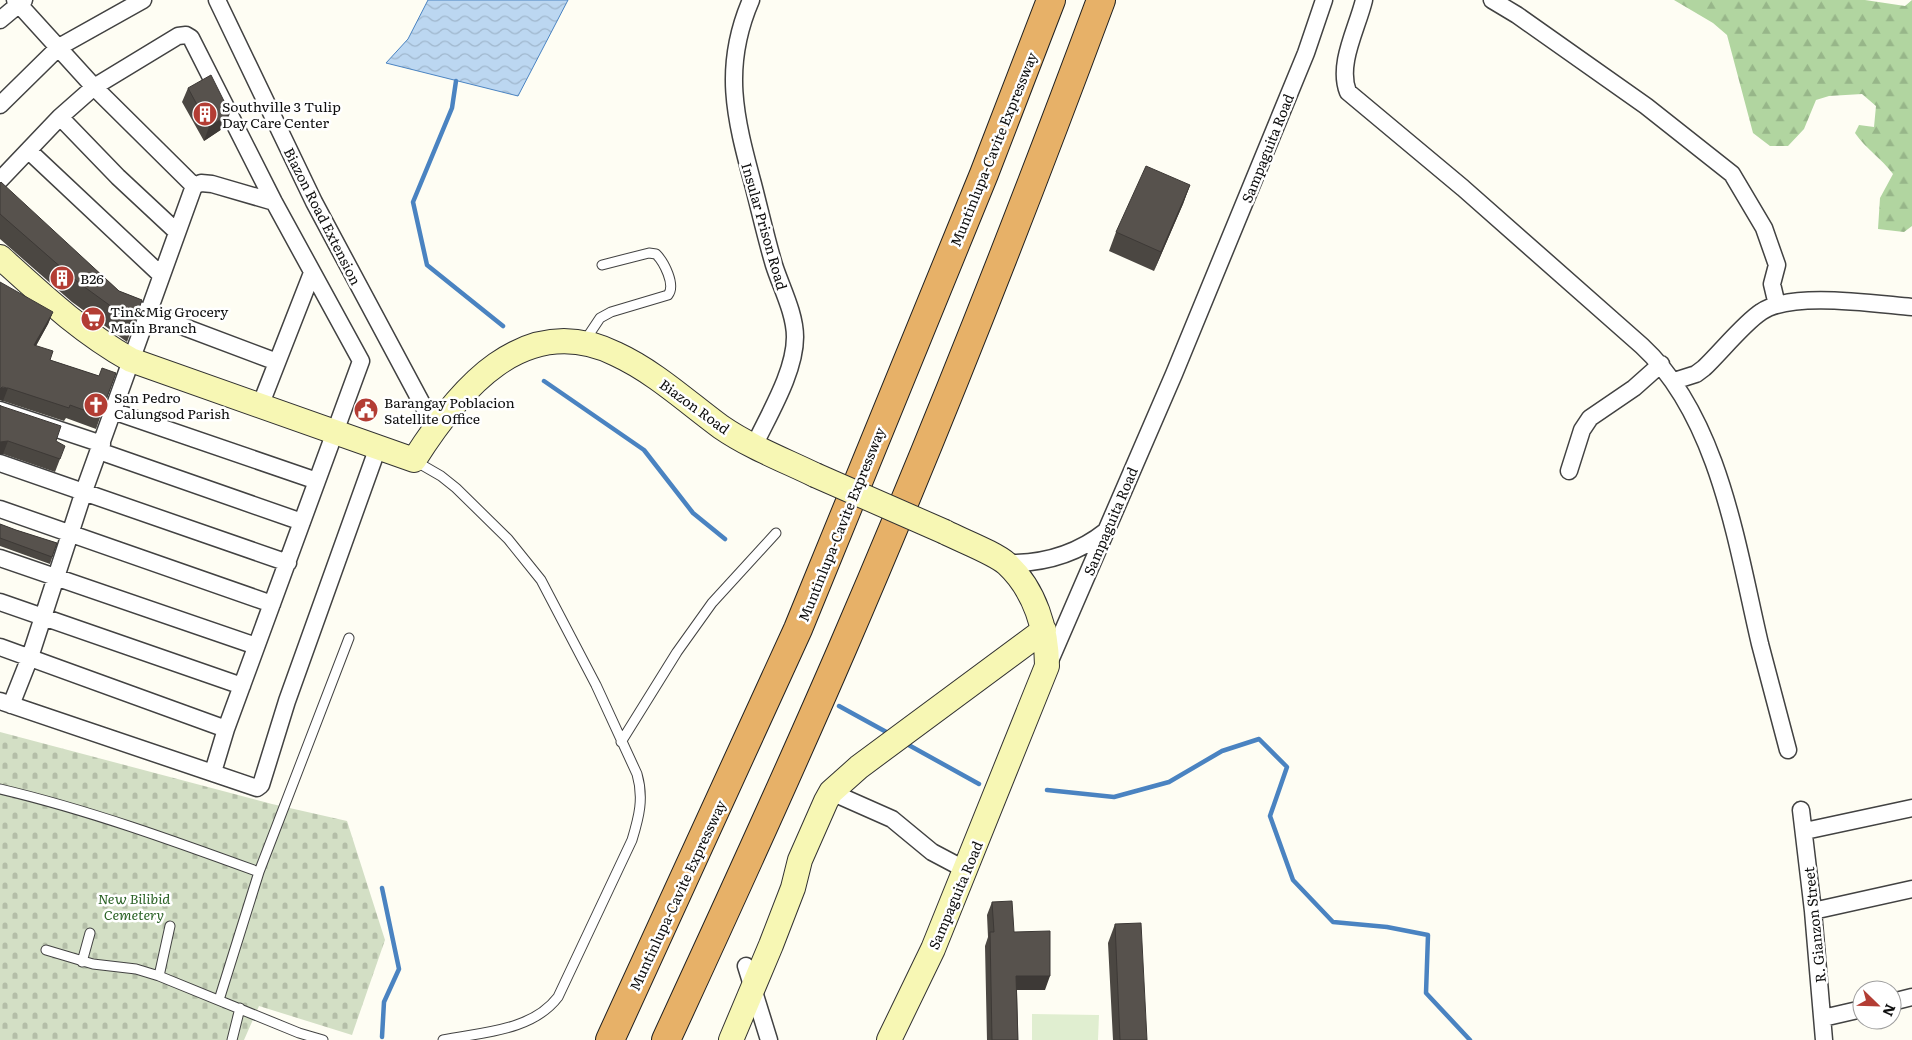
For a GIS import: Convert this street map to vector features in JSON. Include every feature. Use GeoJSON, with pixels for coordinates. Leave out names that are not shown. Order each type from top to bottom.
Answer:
{"type":"FeatureCollection","features":[{"type":"Feature","properties":{"kind":"highway","name":"Muntinlupa-Cavite Expressway"},"geometry":{"type":"LineString","coordinates":[[610,1040],[802,620],[977,192],[1051,0]]}},
{"type":"Feature","properties":{"kind":"highway"},"geometry":{"type":"LineString","coordinates":[[666,1040],[847,637],[1026,202],[1101,0]]}},
{"type":"Feature","properties":{"kind":"street"},"geometry":{"type":"LineString","coordinates":[[0,105],[59,48],[143,0]]}},
{"type":"Feature","properties":{"kind":"street","name":"Biazon Road Extension"},"geometry":{"type":"LineString","coordinates":[[218,0],[314,202],[434,428]]}},
{"type":"Feature","properties":{"kind":"street","name":"Insular Prison Road"},"geometry":{"type":"LineString","coordinates":[[750,0],[743,18],[735,52],[732,89],[739,132],[774,265],[791,314],[795,335],[793,360],[754,446]]}},
{"type":"Feature","properties":{"kind":"street","name":"Sampaguita Road"},"geometry":{"type":"LineString","coordinates":[[889,1040],[933,948],[966,870],[1047,666],[1108,530],[1306,53],[1324,0]]}},
{"type":"Feature","properties":{"kind":"street"},"geometry":{"type":"LineString","coordinates":[[1364,0],[1358,25],[1346,56],[1344,83],[1348,92],[1564,275],[1661,364],[1687,401],[1700,429],[1721,489],[1743,564],[1760,643],[1788,750]]}},
{"type":"Feature","properties":{"kind":"street"},"geometry":{"type":"LineString","coordinates":[[1492,0],[1517,15],[1646,106],[1732,174],[1764,228],[1771,246],[1777,265],[1772,284],[1777,305]]}},
{"type":"Feature","properties":{"kind":"street"},"geometry":{"type":"LineString","coordinates":[[0,20],[19,1],[94,87],[194,186]]}},
{"type":"Feature","properties":{"kind":"street"},"geometry":{"type":"LineString","coordinates":[[0,180],[60,117],[94,87],[178,36],[186,35],[191,38],[274,202],[361,361],[226,729],[213,772]]}},
{"type":"Feature","properties":{"kind":"street"},"geometry":{"type":"LineString","coordinates":[[60,117],[129,188],[177,232]]}},
{"type":"Feature","properties":{"kind":"street"},"geometry":{"type":"LineString","coordinates":[[29,151],[160,275]]}},
{"type":"Feature","properties":{"kind":"street"},"geometry":{"type":"LineString","coordinates":[[274,202],[212,184],[201,182],[194,186],[160,275],[84,491],[30,657],[5,703],[257,788],[261,784],[288,701],[378,447]]}},
{"type":"Feature","properties":{"kind":"street"},"geometry":{"type":"LineString","coordinates":[[2,264],[77,326],[104,345],[131,360],[414,460]]}},
{"type":"Feature","properties":{"kind":"street"},"geometry":{"type":"LineString","coordinates":[[260,406],[312,273]]}},
{"type":"Feature","properties":{"kind":"street"},"geometry":{"type":"LineString","coordinates":[[1674,381],[1696,374],[1762,311],[1777,305],[1800,300],[1912,307]]}},
{"type":"Feature","properties":{"kind":"street"},"geometry":{"type":"LineString","coordinates":[[124,303],[147,314],[277,362]]}},
{"type":"Feature","properties":{"kind":"street","name":"Biazon Road"},"geometry":{"type":"LineString","coordinates":[[414,460],[434,428],[468,388],[490,367],[506,358],[541,344],[567,342],[583,344],[617,354],[665,384],[723,428],[754,446],[815,476],[945,532],[1006,563],[1030,563],[1064,555],[1080,549],[1108,530]]}},
{"type":"Feature","properties":{"kind":"street"},"geometry":{"type":"LineString","coordinates":[[1568,472],[1582,430],[1590,418],[1634,388],[1661,364]]}},
{"type":"Feature","properties":{"kind":"street"},"geometry":{"type":"LineString","coordinates":[[0,410],[302,522]]}},
{"type":"Feature","properties":{"kind":"street"},"geometry":{"type":"LineString","coordinates":[[113,411],[317,481]]}},
{"type":"Feature","properties":{"kind":"street"},"geometry":{"type":"LineString","coordinates":[[0,463],[288,563]]}},
{"type":"Feature","properties":{"kind":"street"},"geometry":{"type":"LineString","coordinates":[[0,509],[272,604]]}},
{"type":"Feature","properties":{"kind":"street"},"geometry":{"type":"LineString","coordinates":[[0,558],[256,646]]}},
{"type":"Feature","properties":{"kind":"street","name":"Biazon Road"},"geometry":{"type":"LineString","coordinates":[[1006,563],[1033,602],[1044,630],[1047,666]]}},
{"type":"Feature","properties":{"kind":"street"},"geometry":{"type":"LineString","coordinates":[[0,602],[242,686]]}},
{"type":"Feature","properties":{"kind":"street"},"geometry":{"type":"LineString","coordinates":[[730,1040],[750,976],[790,897],[800,860],[831,792],[859,767],[1044,630]]}},
{"type":"Feature","properties":{"kind":"street"},"geometry":{"type":"LineString","coordinates":[[0,647],[226,729]]}},
{"type":"Feature","properties":{"kind":"street"},"geometry":{"type":"LineString","coordinates":[[831,792],[892,819],[932,852],[966,870]]}},
{"type":"Feature","properties":{"kind":"street"},"geometry":{"type":"LineString","coordinates":[[1805,831],[1912,808]]}},
{"type":"Feature","properties":{"kind":"street","name":"R. Gianzon Street"},"geometry":{"type":"LineString","coordinates":[[1800,810],[1805,831],[1824,1040]]}},
{"type":"Feature","properties":{"kind":"street"},"geometry":{"type":"LineString","coordinates":[[1813,911],[1912,889]]}},
{"type":"Feature","properties":{"kind":"street"},"geometry":{"type":"LineString","coordinates":[[750,976],[769,1040]]}},
{"type":"Feature","properties":{"kind":"street"},"geometry":{"type":"LineString","coordinates":[[1823,1018],[1852,1011]]}},
{"type":"Feature","properties":{"kind":"lane"},"geometry":{"type":"LineString","coordinates":[[583,344],[600,318],[611,312],[668,295],[671,291],[671,285],[656,254],[649,253],[602,265]]}},
{"type":"Feature","properties":{"kind":"lane"},"geometry":{"type":"LineString","coordinates":[[414,460],[427,466],[456,488],[508,539],[541,580],[592,676],[637,774],[642,790],[640,815],[632,840],[558,997],[548,1011],[533,1020],[514,1026],[444,1040]]}},
{"type":"Feature","properties":{"kind":"lane"},"geometry":{"type":"LineString","coordinates":[[621,742],[696,625],[745,566],[776,533]]}},
{"type":"Feature","properties":{"kind":"lane"},"geometry":{"type":"LineString","coordinates":[[219,1000],[259,872],[349,638]]}},
{"type":"Feature","properties":{"kind":"lane"},"geometry":{"type":"LineString","coordinates":[[0,789],[38,798],[138,828],[259,872]]}},
{"type":"Feature","properties":{"kind":"lane"},"geometry":{"type":"LineString","coordinates":[[159,976],[170,926]]}},
{"type":"Feature","properties":{"kind":"lane"},"geometry":{"type":"LineString","coordinates":[[82,962],[90,934]]}},
{"type":"Feature","properties":{"kind":"lane"},"geometry":{"type":"LineString","coordinates":[[46,950],[82,962],[136,969],[159,976],[299,1033],[323,1040]]}},
{"type":"Feature","properties":{"kind":"lane"},"geometry":{"type":"LineString","coordinates":[[232,1040],[240,1008]]}},
{"type":"Feature","properties":{"kind":"green space"},"geometry":{"type":"Polygon","coordinates":[[[1674,0],[1865,0],[1905,6],[1912,0],[1912,226],[1904,232],[1878,229],[1880,198],[1893,174],[1855,133],[1859,125],[1874,127],[1876,106],[1862,94],[1829,96],[1816,100],[1804,129],[1788,146],[1770,146],[1753,133],[1727,35],[1713,23],[1674,0]]]}},
{"type":"Feature","properties":{"kind":"green space","name":"New Bilibid Cemetery"},"geometry":{"type":"Polygon","coordinates":[[[0,732],[272,804],[347,821],[385,940],[352,1035],[259,1006],[244,1040],[0,1040],[0,732]]]}},
{"type":"Feature","properties":{"kind":"green space"},"geometry":{"type":"Polygon","coordinates":[[[1032,1014],[1099,1015],[1098,1040],[1032,1040],[1032,1014]]]}},
{"type":"Feature","properties":{"kind":"water"},"geometry":{"type":"Polygon","coordinates":[[[428,0],[568,0],[518,96],[386,63],[408,39],[428,0]]]}},
{"type":"Feature","properties":{"kind":"building"},"geometry":{"type":"Polygon","coordinates":[[[211,75],[230,113],[209,127],[188,88],[211,75]]]}},
{"type":"Feature","properties":{"kind":"building"},"geometry":{"type":"Polygon","coordinates":[[[1146,166],[1190,185],[1161,252],[1116,232],[1146,166]]]}},
{"type":"Feature","properties":{"kind":"building"},"geometry":{"type":"Polygon","coordinates":[[[1,182],[119,291],[142,300],[134,323],[79,283],[0,214],[1,182]]]}},
{"type":"Feature","properties":{"kind":"building"},"geometry":{"type":"Polygon","coordinates":[[[0,282],[53,312],[34,345],[53,351],[50,360],[99,376],[102,368],[116,373],[100,416],[70,405],[69,408],[8,388],[2,387],[0,389],[0,282]]]}},
{"type":"Feature","properties":{"kind":"building"},"geometry":{"type":"Polygon","coordinates":[[[0,405],[61,426],[56,441],[65,446],[60,459],[8,441],[0,442],[0,405]]]}},
{"type":"Feature","properties":{"kind":"building"},"geometry":{"type":"Polygon","coordinates":[[[0,524],[57,543],[52,557],[0,538],[0,524]]]}},
{"type":"Feature","properties":{"kind":"building"},"geometry":{"type":"Polygon","coordinates":[[[1012,901],[1014,932],[1050,931],[1050,976],[1016,976],[1018,1040],[992,1040],[990,932],[994,932],[992,902],[1012,901]]]}},
{"type":"Feature","properties":{"kind":"building"},"geometry":{"type":"Polygon","coordinates":[[[1141,923],[1147,1040],[1120,1040],[1115,924],[1141,923]]]}},
{"type":"Feature","properties":{"kind":"waterway"},"geometry":{"type":"LineString","coordinates":[[456,81],[452,108],[413,202],[427,265],[503,326]]}},
{"type":"Feature","properties":{"kind":"waterway"},"geometry":{"type":"LineString","coordinates":[[544,381],[644,450],[693,513],[725,539]]}},
{"type":"Feature","properties":{"kind":"waterway"},"geometry":{"type":"LineString","coordinates":[[839,706],[890,734]]}},
{"type":"Feature","properties":{"kind":"waterway"},"geometry":{"type":"LineString","coordinates":[[1047,790],[1114,797],[1169,782],[1222,751],[1259,739],[1287,767],[1270,816],[1293,880],[1333,922],[1387,927],[1428,935],[1426,993],[1470,1040]]}},
{"type":"Feature","properties":{"kind":"waterway"},"geometry":{"type":"LineString","coordinates":[[905,743],[979,784]]}},
{"type":"Feature","properties":{"kind":"waterway"},"geometry":{"type":"LineString","coordinates":[[382,888],[399,969],[384,1002],[382,1037]]}},
{"type":"Feature","properties":{"kind":"place","name":"Southville 3 Tulip Day Care Center"},"geometry":{"type":"Point","coordinates":[205,114]}},
{"type":"Feature","properties":{"kind":"place","name":"B26"},"geometry":{"type":"Point","coordinates":[62,278]}},
{"type":"Feature","properties":{"kind":"place","name":"Tin&Mig Grocery Main Branch"},"geometry":{"type":"Point","coordinates":[93,319]}},
{"type":"Feature","properties":{"kind":"place","name":"San Pedro Calungsod Parish"},"geometry":{"type":"Point","coordinates":[96,405]}},
{"type":"Feature","properties":{"kind":"place","name":"Barangay Poblacion Satellite Office"},"geometry":{"type":"Point","coordinates":[366,410]}}]}
